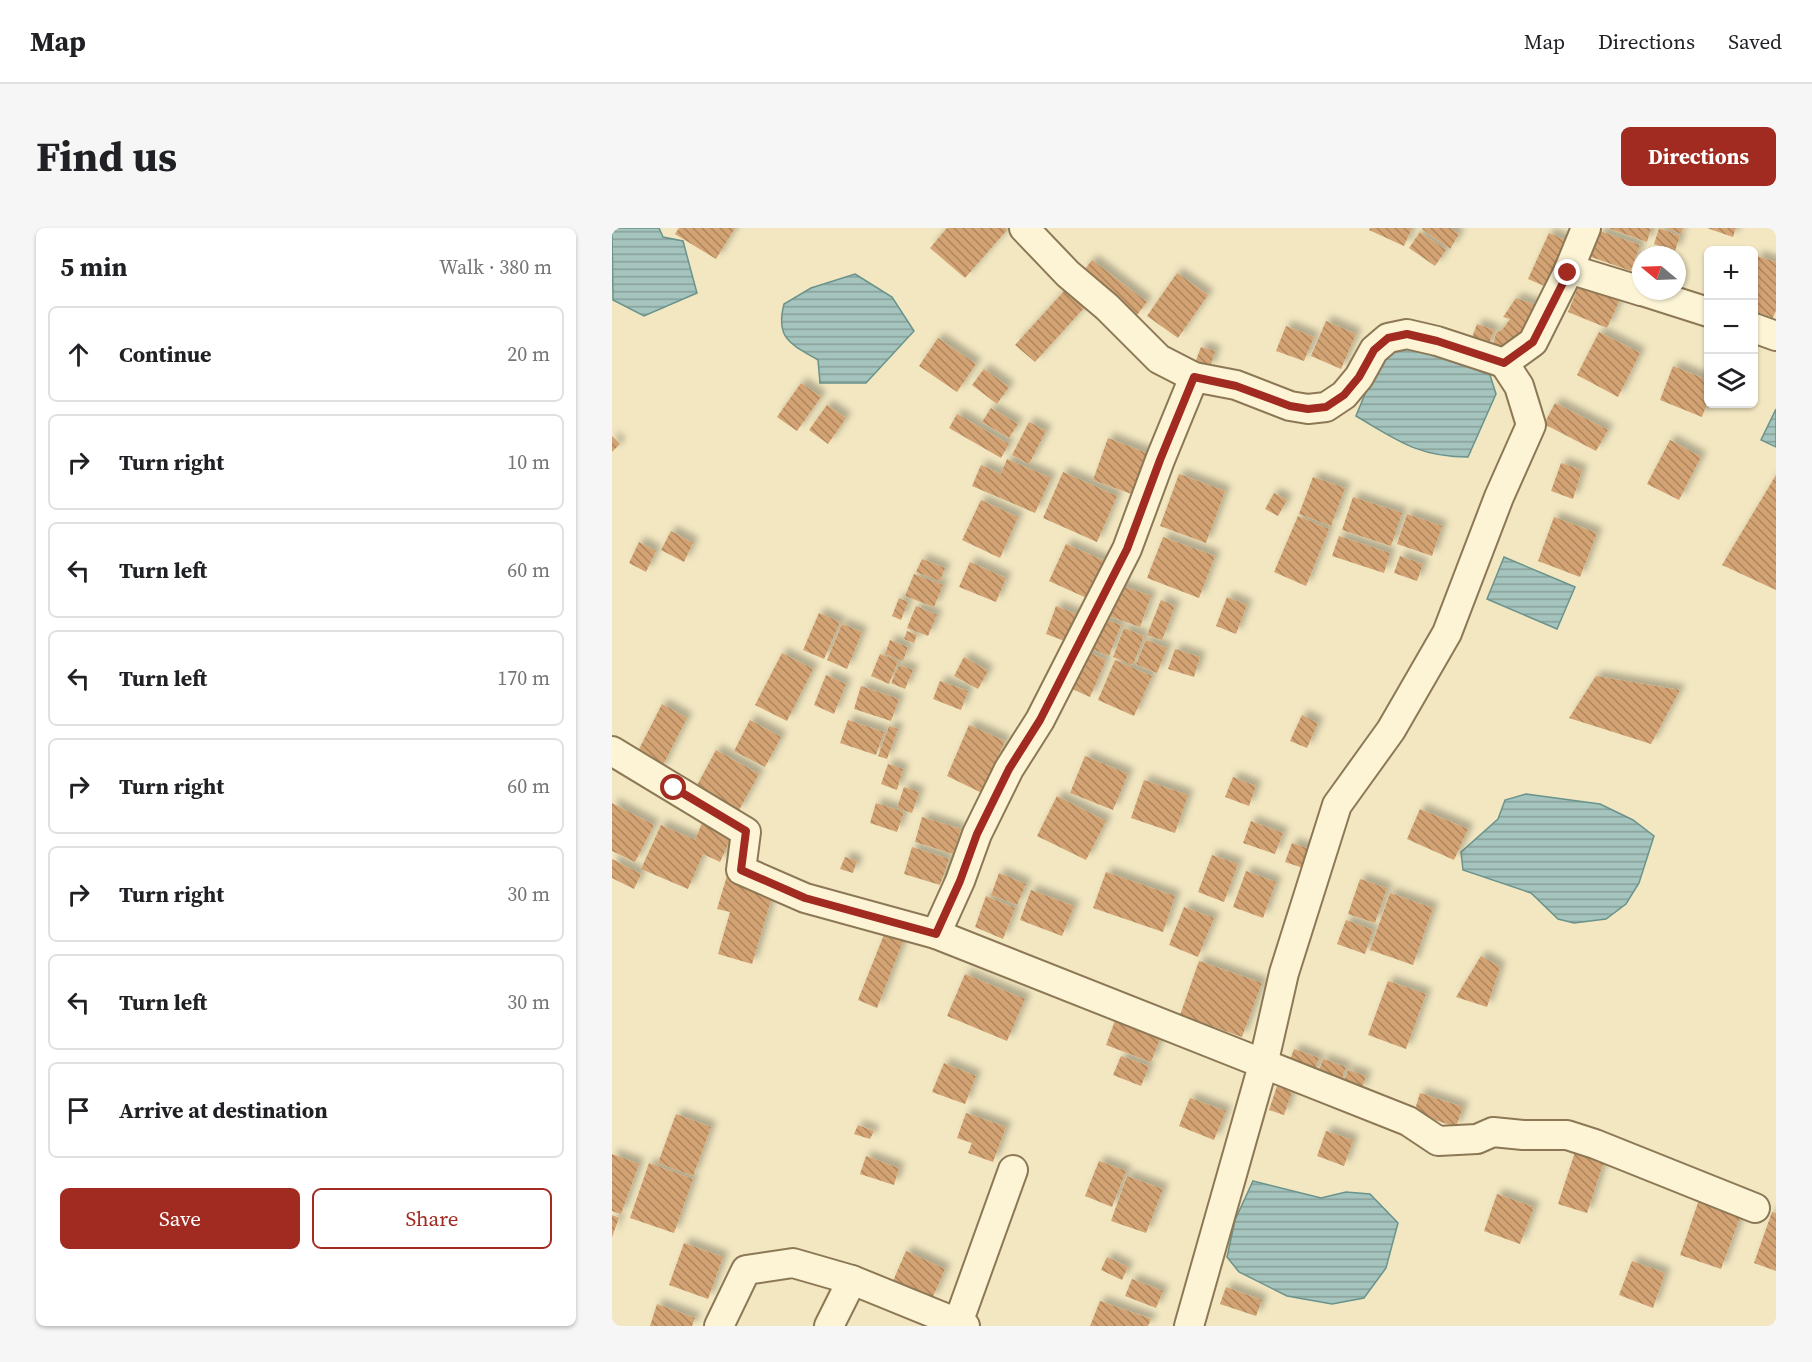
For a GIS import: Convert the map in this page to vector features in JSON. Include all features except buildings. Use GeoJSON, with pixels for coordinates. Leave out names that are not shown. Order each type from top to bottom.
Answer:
{"type":"FeatureCollection","features":[{"type":"Feature","properties":{"kind":"street"},"geometry":{"type":"LineString","coordinates":[[1024,228],[1068,274],[1107,307],[1160,359],[1194,377],[1236,386],[1290,406],[1308,409],[1326,407],[1344,395],[1359,377],[1374,350],[1388,338],[1407,334],[1437,341],[1504,363],[1519,386],[1532,424],[1499,497],[1447,633],[1391,730],[1337,806],[1284,973],[1263,1065],[1189,1326]]}},
{"type":"Feature","properties":{"kind":"street"},"geometry":{"type":"LineString","coordinates":[[1504,363],[1533,342],[1569,269],[1586,228]]}},
{"type":"Feature","properties":{"kind":"street"},"geometry":{"type":"LineString","coordinates":[[1569,269],[1632,288]]}},
{"type":"Feature","properties":{"kind":"street"},"geometry":{"type":"LineString","coordinates":[[1670,300],[1704,311]]}},
{"type":"Feature","properties":{"kind":"street"},"geometry":{"type":"LineString","coordinates":[[1758,329],[1776,336]]}},
{"type":"Feature","properties":{"kind":"street"},"geometry":{"type":"LineString","coordinates":[[936,934],[960,881],[977,834],[1009,769],[1040,720],[1127,549],[1194,377]]}},
{"type":"Feature","properties":{"kind":"street"},"geometry":{"type":"LineString","coordinates":[[612,751],[746,831],[741,870],[805,898],[936,934],[1408,1121],[1438,1141],[1477,1139],[1493,1132],[1567,1135],[1755,1208]]}},
{"type":"Feature","properties":{"kind":"street"},"geometry":{"type":"LineString","coordinates":[[719,1326],[746,1270],[793,1263],[852,1280],[962,1324],[1013,1170]]}},
{"type":"Feature","properties":{"kind":"street"},"geometry":{"type":"LineString","coordinates":[[830,1326],[852,1280]]}},
{"type":"Feature","properties":{"kind":"water"},"geometry":{"type":"Polygon","coordinates":[[[612,228],[659,228],[663,237],[683,241],[697,293],[644,316],[613,300],[612,228]]]}},
{"type":"Feature","properties":{"kind":"water"},"geometry":{"type":"Polygon","coordinates":[[[855,274],[892,297],[914,331],[866,383],[820,383],[818,360],[793,344],[784,333],[782,316],[784,304],[811,288],[855,274]]]}},
{"type":"Feature","properties":{"kind":"water"},"geometry":{"type":"Polygon","coordinates":[[[1407,342],[1490,375],[1496,394],[1468,457],[1435,454],[1421,450],[1396,440],[1356,416],[1382,352],[1407,342]]]}},
{"type":"Feature","properties":{"kind":"water"},"geometry":{"type":"Polygon","coordinates":[[[1776,409],[1776,447],[1761,440],[1776,409]]]}},
{"type":"Feature","properties":{"kind":"water"},"geometry":{"type":"Polygon","coordinates":[[[1504,557],[1575,587],[1557,629],[1487,599],[1504,557]]]}},
{"type":"Feature","properties":{"kind":"water"},"geometry":{"type":"Polygon","coordinates":[[[1526,794],[1600,804],[1633,820],[1654,836],[1639,883],[1626,904],[1606,919],[1574,923],[1558,919],[1531,893],[1463,870],[1461,852],[1498,819],[1505,800],[1526,794]]]}},
{"type":"Feature","properties":{"kind":"water"},"geometry":{"type":"Polygon","coordinates":[[[1253,1181],[1321,1198],[1346,1192],[1370,1194],[1398,1223],[1386,1268],[1364,1298],[1332,1304],[1287,1296],[1239,1272],[1227,1257],[1235,1220],[1253,1181]]]}},
{"type":"Feature","properties":{"kind":"route"},"geometry":{"type":"LineString","coordinates":[[674,788],[746,831],[741,870],[805,898],[936,934],[960,881],[977,834],[1009,769],[1040,720],[1127,549],[1194,377],[1236,386],[1290,406],[1308,409],[1326,407],[1344,395],[1359,377],[1374,350],[1388,338],[1407,334],[1437,341],[1504,363],[1533,342],[1568,273]]}}]}
